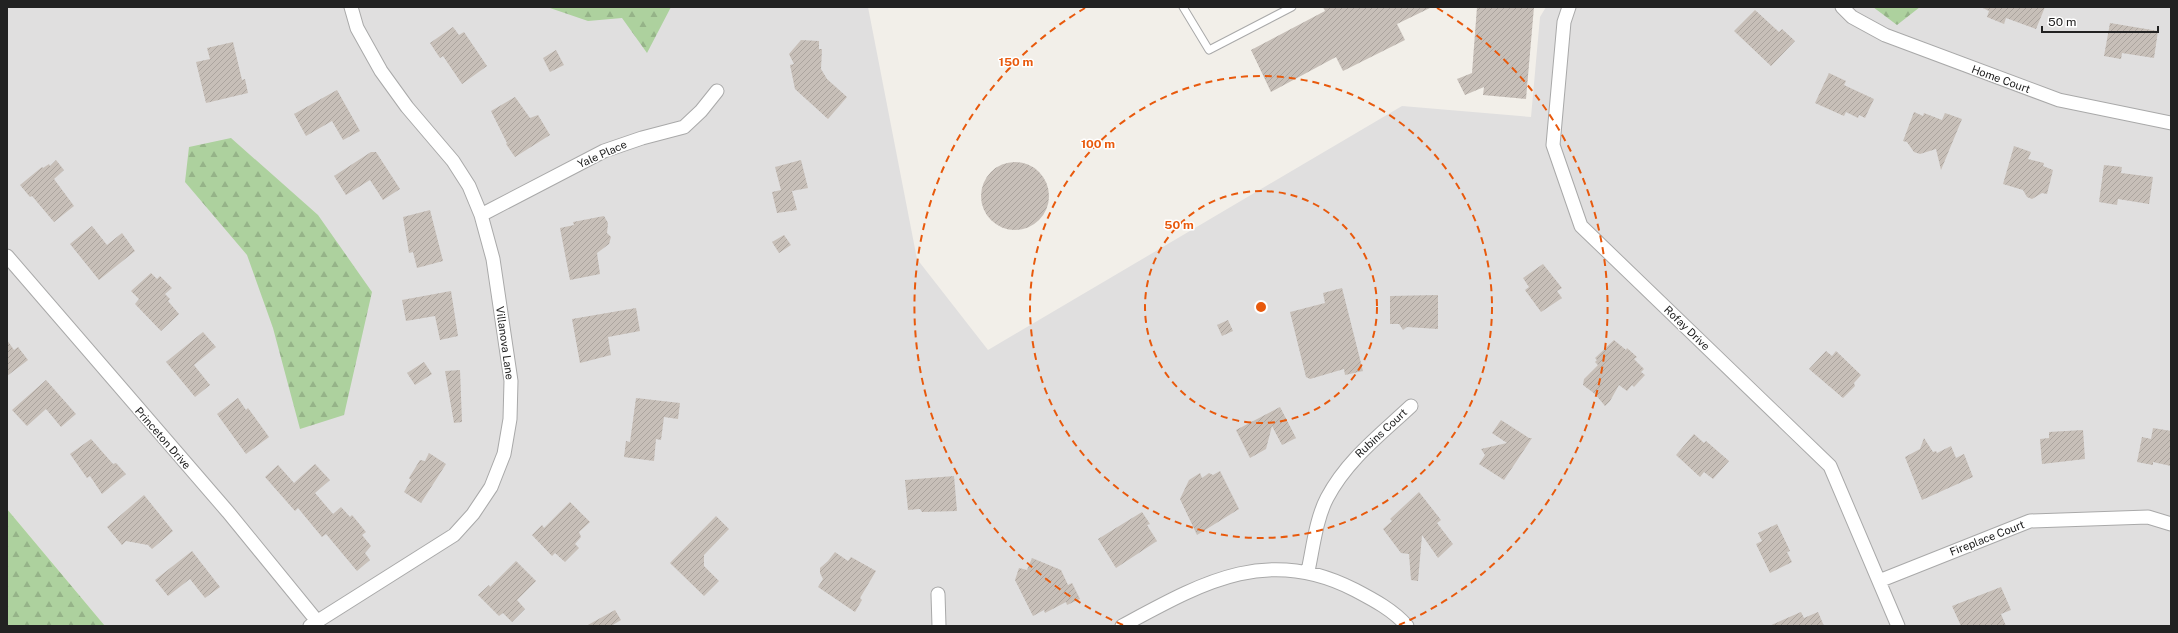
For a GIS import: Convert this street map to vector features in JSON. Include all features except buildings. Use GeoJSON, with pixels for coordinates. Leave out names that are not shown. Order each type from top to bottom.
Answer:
{"type":"FeatureCollection","features":[{"type":"Feature","properties":{"kind":"street","name":"Villanova Lane"},"geometry":{"type":"LineString","coordinates":[[314,623],[454,534],[473,514],[491,487],[504,454],[510,419],[511,381],[493,259],[481,215],[469,186],[453,161],[407,107],[381,71],[357,28],[351,7]]}},
{"type":"Feature","properties":{"kind":"street","name":"Rofay Drive"},"geometry":{"type":"LineString","coordinates":[[1569,7],[1564,22],[1553,145],[1581,226],[1830,466],[1898,626]]}},
{"type":"Feature","properties":{"kind":"street","name":"Home Court"},"geometry":{"type":"LineString","coordinates":[[1842,7],[1852,17],[1885,35],[2059,100],[2171,123]]}},
{"type":"Feature","properties":{"kind":"street","name":"Yale Place"},"geometry":{"type":"LineString","coordinates":[[481,215],[604,151],[642,138],[684,127],[701,111],[717,91]]}},
{"type":"Feature","properties":{"kind":"street","name":"Princeton Drive"},"geometry":{"type":"LineString","coordinates":[[7,256],[228,512],[314,623]]}},
{"type":"Feature","properties":{"kind":"street","name":"Rubins Court"},"geometry":{"type":"LineString","coordinates":[[1308,571],[1317,531],[1327,498],[1356,456],[1411,406]]}},
{"type":"Feature","properties":{"kind":"street","name":"Fireplace Court"},"geometry":{"type":"LineString","coordinates":[[1879,581],[2030,521],[2148,517],[2171,524]]}},
{"type":"Feature","properties":{"kind":"street"},"geometry":{"type":"LineString","coordinates":[[1122,626],[1189,590],[1224,577],[1249,571],[1308,571],[1346,585],[1378,602],[1407,626]]}},
{"type":"Feature","properties":{"kind":"street"},"geometry":{"type":"LineString","coordinates":[[938,594],[939,626]]}},
{"type":"Feature","properties":{"kind":"lane"},"geometry":{"type":"LineString","coordinates":[[1183,7],[1209,50],[1292,7]]}},
{"type":"Feature","properties":{"kind":"shaded area"},"geometry":{"type":"Polygon","coordinates":[[[7,7],[868,7],[917,259],[988,350],[1402,106],[1531,117],[1540,17],[1546,7],[2171,7],[2171,626],[105,626],[7,509],[7,7]]]}},
{"type":"Feature","properties":{"kind":"green space"},"geometry":{"type":"Polygon","coordinates":[[[547,7],[671,7],[647,53],[622,18],[588,21],[547,7]]]}},
{"type":"Feature","properties":{"kind":"green space"},"geometry":{"type":"Polygon","coordinates":[[[1873,7],[1920,7],[1897,25],[1873,7]]]}},
{"type":"Feature","properties":{"kind":"green space"},"geometry":{"type":"Polygon","coordinates":[[[231,138],[318,215],[372,292],[344,415],[300,429],[273,328],[247,255],[185,182],[189,147],[231,138]]]}},
{"type":"Feature","properties":{"kind":"green space"},"geometry":{"type":"Polygon","coordinates":[[[7,509],[105,626],[7,626],[7,509]]]}}]}
